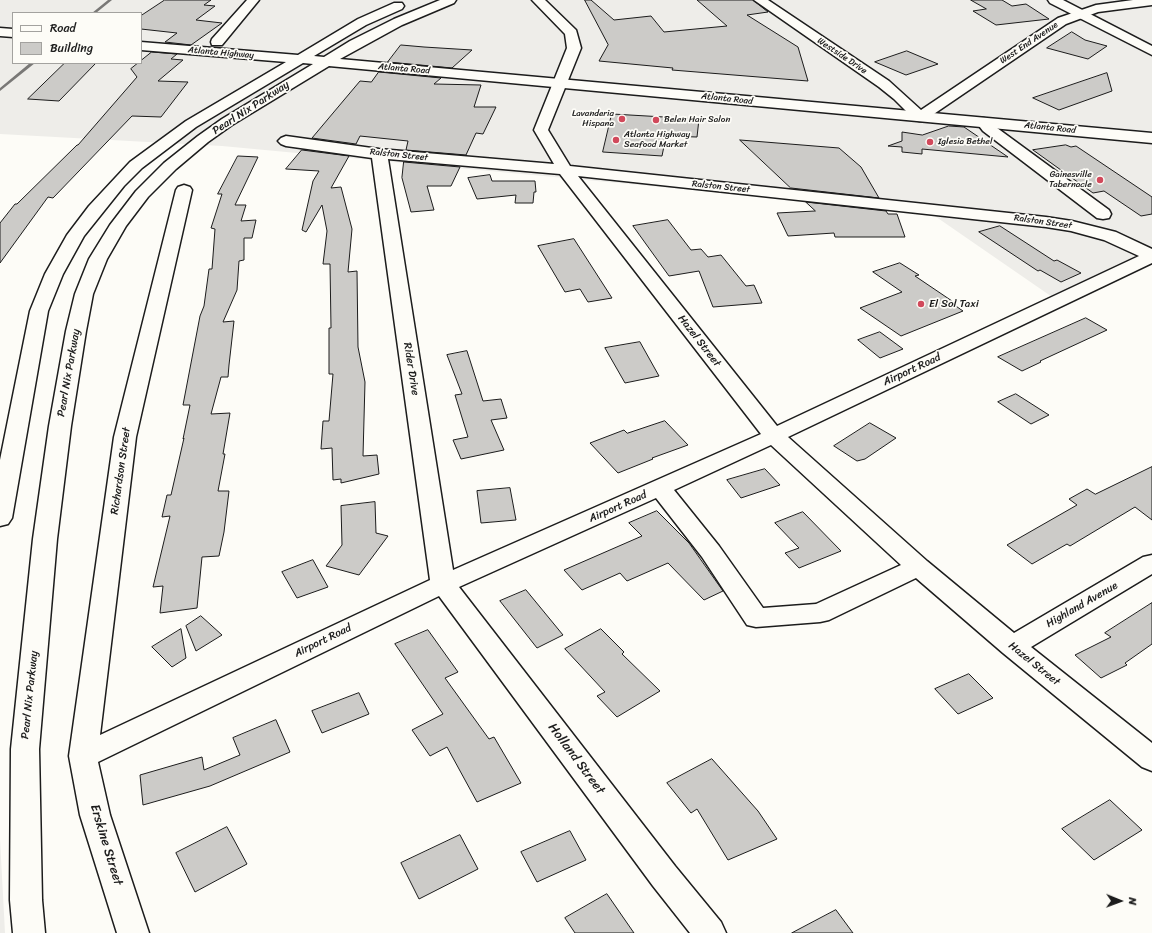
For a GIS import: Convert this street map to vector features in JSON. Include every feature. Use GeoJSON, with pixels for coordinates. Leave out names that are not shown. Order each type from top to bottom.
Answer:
{"type":"FeatureCollection","features":[{"type":"Feature","properties":{"kind":"street"},"geometry":{"type":"LineString","coordinates":[[217,42],[253,0]]}},
{"type":"Feature","properties":{"kind":"street","name":"Pearl Nix Parkway"},"geometry":{"type":"LineString","coordinates":[[0,518],[39,311],[54,274],[76,235],[118,183],[157,148],[210,112],[266,78],[302,59],[362,22],[411,0]]}},
{"type":"Feature","properties":{"kind":"street","name":"Pearl Nix Parkway"},"geometry":{"type":"LineString","coordinates":[[29,933],[26,900],[25,749],[46,539],[60,426],[76,331],[84,294],[98,259],[118,225],[142,194],[170,166],[203,139],[286,85],[355,44],[398,22],[450,0]]}},
{"type":"Feature","properties":{"kind":"street"},"geometry":{"type":"LineString","coordinates":[[538,0],[571,33],[574,48],[560,82]]}},
{"type":"Feature","properties":{"kind":"street","name":"Westside Drive"},"geometry":{"type":"LineString","coordinates":[[760,0],[884,84],[899,96],[920,117]]}},
{"type":"Feature","properties":{"kind":"street"},"geometry":{"type":"LineString","coordinates":[[1054,0],[1152,51]]}},
{"type":"Feature","properties":{"kind":"street","name":"West End Avenue"},"geometry":{"type":"LineString","coordinates":[[920,117],[1062,21],[1096,9],[1152,1]]}},
{"type":"Feature","properties":{"kind":"street"},"geometry":{"type":"LineString","coordinates":[[0,32],[12,33]]}},
{"type":"Feature","properties":{"kind":"street"},"geometry":{"type":"LineString","coordinates":[[239,54],[296,50],[336,38]]}},
{"type":"Feature","properties":{"kind":"street"},"geometry":{"type":"LineString","coordinates":[[355,44],[354,49],[360,59],[382,67]]}},
{"type":"Feature","properties":{"kind":"street","name":"Atlanta Highway"},"geometry":{"type":"LineString","coordinates":[[142,46],[302,59]]}},
{"type":"Feature","properties":{"kind":"street"},"geometry":{"type":"LineString","coordinates":[[239,54],[264,67],[266,78]]}},
{"type":"Feature","properties":{"kind":"street","name":"Atlanta Road"},"geometry":{"type":"LineString","coordinates":[[302,59],[560,82],[920,117],[985,125],[1152,138]]}},
{"type":"Feature","properties":{"kind":"street"},"geometry":{"type":"LineString","coordinates":[[286,85],[314,74],[336,70],[382,67]]}},
{"type":"Feature","properties":{"kind":"street","name":"Hazel Street"},"geometry":{"type":"LineString","coordinates":[[560,82],[541,130],[565,170],[774,436],[918,567],[1012,646],[1152,759]]}},
{"type":"Feature","properties":{"kind":"street"},"geometry":{"type":"LineString","coordinates":[[985,125],[1103,214]]}},
{"type":"Feature","properties":{"kind":"street","name":"Ralston Street"},"geometry":{"type":"LineString","coordinates":[[286,141],[379,154],[565,170],[1052,223],[1072,226],[1110,236],[1152,255]]}},
{"type":"Feature","properties":{"kind":"street","name":"Rider Drive"},"geometry":{"type":"LineString","coordinates":[[379,154],[444,584]]}},
{"type":"Feature","properties":{"kind":"street","name":"Richardson Street"},"geometry":{"type":"LineString","coordinates":[[83,756],[125,437],[184,190]]}},
{"type":"Feature","properties":{"kind":"street","name":"Airport Road"},"geometry":{"type":"LineString","coordinates":[[83,756],[444,584],[774,436],[1152,255]]}},
{"type":"Feature","properties":{"kind":"street"},"geometry":{"type":"LineString","coordinates":[[660,488],[732,579],[756,618],[820,613],[918,567]]}},
{"type":"Feature","properties":{"kind":"street","name":"Highland Avenue"},"geometry":{"type":"LineString","coordinates":[[1012,646],[1152,563]]}},
{"type":"Feature","properties":{"kind":"street","name":"Holland Street"},"geometry":{"type":"LineString","coordinates":[[444,584],[664,876],[710,933]]}},
{"type":"Feature","properties":{"kind":"street","name":"Erskine Street"},"geometry":{"type":"LineString","coordinates":[[83,756],[95,815],[133,933]]}},
{"type":"Feature","properties":{"kind":"shaded area"},"geometry":{"type":"Polygon","coordinates":[[[0,0],[1152,0],[1152,263],[1058,301],[929,212],[222,146],[0,134],[0,0]]]}},
{"type":"Feature","properties":{"kind":"shaded area"},"geometry":{"type":"Polygon","coordinates":[[[0,839],[5,933],[0,933],[0,839]]]}},
{"type":"Feature","properties":{"kind":"building"},"geometry":{"type":"Polygon","coordinates":[[[165,0],[211,0],[204,5],[215,6],[196,20],[222,23],[191,45],[165,42],[177,33],[142,29],[142,15],[165,0]]]}},
{"type":"Feature","properties":{"kind":"building"},"geometry":{"type":"Polygon","coordinates":[[[585,0],[591,0],[614,20],[651,16],[664,32],[727,26],[697,0],[753,0],[768,12],[747,15],[798,47],[808,81],[672,70],[673,68],[599,61],[608,45],[585,0]]]}},
{"type":"Feature","properties":{"kind":"building"},"geometry":{"type":"Polygon","coordinates":[[[971,0],[1002,0],[1012,6],[1026,4],[1049,19],[996,25],[973,11],[986,9],[971,0]]]}},
{"type":"Feature","properties":{"kind":"building"},"geometry":{"type":"Polygon","coordinates":[[[1072,32],[1085,40],[1107,46],[1088,59],[1047,48],[1072,32]]]}},
{"type":"Feature","properties":{"kind":"building"},"geometry":{"type":"Polygon","coordinates":[[[401,45],[472,50],[452,68],[388,62],[401,45]]]}},
{"type":"Feature","properties":{"kind":"building"},"geometry":{"type":"Polygon","coordinates":[[[907,51],[938,64],[906,75],[875,62],[907,51]]]}},
{"type":"Feature","properties":{"kind":"building"},"geometry":{"type":"Polygon","coordinates":[[[152,52],[177,54],[171,59],[183,60],[158,81],[188,82],[161,117],[132,116],[53,198],[48,197],[0,263],[0,223],[15,204],[17,204],[78,145],[137,77],[131,69],[137,64],[142,64],[142,60],[152,52]]]}},
{"type":"Feature","properties":{"kind":"building"},"geometry":{"type":"Polygon","coordinates":[[[64,64],[95,64],[59,101],[28,99],[64,64]]]}},
{"type":"Feature","properties":{"kind":"building"},"geometry":{"type":"Polygon","coordinates":[[[379,72],[441,78],[434,84],[481,85],[474,107],[496,107],[483,134],[476,133],[466,155],[406,150],[408,141],[360,136],[356,144],[312,138],[360,81],[371,82],[379,72]]]}},
{"type":"Feature","properties":{"kind":"building"},"geometry":{"type":"Polygon","coordinates":[[[1107,73],[1112,91],[1059,110],[1033,98],[1107,73]]]}},
{"type":"Feature","properties":{"kind":"building"},"geometry":{"type":"Polygon","coordinates":[[[612,114],[699,119],[697,137],[666,136],[662,156],[603,152],[612,114]]]}},
{"type":"Feature","properties":{"kind":"building","name":"Iglesia Bethel"},"geometry":{"type":"Polygon","coordinates":[[[949,126],[964,127],[1008,157],[922,149],[922,154],[902,152],[902,147],[888,146],[902,141],[902,132],[922,135],[949,126]]]}},
{"type":"Feature","properties":{"kind":"building"},"geometry":{"type":"Polygon","coordinates":[[[740,140],[839,148],[861,167],[879,198],[791,188],[740,140]]]}},
{"type":"Feature","properties":{"kind":"building","name":"Gainesville Tabernacle"},"geometry":{"type":"Polygon","coordinates":[[[1066,145],[1071,147],[1076,146],[1152,197],[1152,214],[1141,216],[1104,191],[1093,193],[1033,150],[1066,145]]]}},
{"type":"Feature","properties":{"kind":"building"},"geometry":{"type":"Polygon","coordinates":[[[302,150],[349,156],[331,188],[341,187],[352,229],[348,272],[357,271],[358,347],[365,382],[363,456],[377,455],[379,474],[341,483],[341,479],[333,480],[332,448],[321,449],[323,421],[329,421],[333,374],[329,374],[329,328],[331,328],[330,264],[323,264],[327,231],[322,205],[306,232],[302,230],[313,181],[319,171],[286,169],[302,150]]]}},
{"type":"Feature","properties":{"kind":"building"},"geometry":{"type":"Polygon","coordinates":[[[238,156],[258,157],[235,205],[246,205],[241,221],[256,220],[252,238],[244,238],[244,260],[239,261],[237,290],[223,322],[234,321],[228,377],[221,377],[211,414],[230,413],[223,454],[225,454],[218,491],[229,491],[224,532],[219,556],[202,557],[197,608],[160,613],[163,586],[153,587],[170,516],[162,517],[167,495],[171,495],[190,405],[183,405],[200,316],[204,306],[209,269],[212,269],[215,229],[211,228],[222,194],[218,194],[238,156]]]}},
{"type":"Feature","properties":{"kind":"building"},"geometry":{"type":"Polygon","coordinates":[[[404,162],[460,167],[451,186],[427,186],[434,210],[411,212],[402,178],[404,162]]]}},
{"type":"Feature","properties":{"kind":"building"},"geometry":{"type":"Polygon","coordinates":[[[490,175],[492,181],[535,181],[536,192],[534,192],[533,203],[515,203],[516,195],[477,199],[468,178],[490,175]]]}},
{"type":"Feature","properties":{"kind":"building"},"geometry":{"type":"Polygon","coordinates":[[[806,202],[886,211],[888,214],[897,214],[905,237],[835,237],[834,233],[788,236],[777,213],[815,211],[806,202]]]}},
{"type":"Feature","properties":{"kind":"building"},"geometry":{"type":"Polygon","coordinates":[[[668,220],[691,250],[701,249],[708,257],[721,255],[746,286],[754,285],[762,303],[713,307],[699,271],[669,276],[633,226],[668,220]]]}},
{"type":"Feature","properties":{"kind":"building"},"geometry":{"type":"Polygon","coordinates":[[[1000,226],[1054,261],[1057,260],[1081,273],[1061,282],[1040,270],[1038,271],[979,232],[1000,226]]]}},
{"type":"Feature","properties":{"kind":"building"},"geometry":{"type":"Polygon","coordinates":[[[574,239],[612,298],[588,302],[580,289],[565,292],[538,246],[574,239]]]}},
{"type":"Feature","properties":{"kind":"building"},"geometry":{"type":"Polygon","coordinates":[[[900,263],[919,275],[915,276],[952,301],[950,302],[963,311],[901,336],[860,308],[902,292],[873,272],[900,263]]]}},
{"type":"Feature","properties":{"kind":"building"},"geometry":{"type":"Polygon","coordinates":[[[1086,318],[1107,330],[1022,371],[998,357],[1086,318]]]}},
{"type":"Feature","properties":{"kind":"building"},"geometry":{"type":"Polygon","coordinates":[[[880,332],[903,349],[880,358],[858,340],[880,332]]]}},
{"type":"Feature","properties":{"kind":"building"},"geometry":{"type":"Polygon","coordinates":[[[640,342],[659,376],[625,383],[605,348],[640,342]]]}},
{"type":"Feature","properties":{"kind":"building"},"geometry":{"type":"Polygon","coordinates":[[[467,351],[483,401],[501,399],[507,418],[491,420],[504,450],[461,459],[453,440],[468,437],[455,395],[462,394],[447,355],[467,351]]]}},
{"type":"Feature","properties":{"kind":"building"},"geometry":{"type":"Polygon","coordinates":[[[1016,394],[1049,415],[1031,424],[998,402],[1016,394]]]}},
{"type":"Feature","properties":{"kind":"building"},"geometry":{"type":"Polygon","coordinates":[[[665,421],[688,445],[652,458],[653,459],[618,473],[590,443],[624,430],[627,433],[665,421]]]}},
{"type":"Feature","properties":{"kind":"building"},"geometry":{"type":"Polygon","coordinates":[[[870,423],[896,438],[865,459],[857,461],[834,446],[870,423]]]}},
{"type":"Feature","properties":{"kind":"building"},"geometry":{"type":"Polygon","coordinates":[[[1152,467],[1152,520],[1135,507],[1070,546],[1067,544],[1032,564],[1007,545],[1077,505],[1069,499],[1087,489],[1095,494],[1152,467]]]}},
{"type":"Feature","properties":{"kind":"building"},"geometry":{"type":"Polygon","coordinates":[[[765,469],[780,485],[741,498],[727,480],[765,469]]]}},
{"type":"Feature","properties":{"kind":"building"},"geometry":{"type":"Polygon","coordinates":[[[510,488],[516,520],[481,523],[477,491],[510,488]]]}},
{"type":"Feature","properties":{"kind":"building"},"geometry":{"type":"Polygon","coordinates":[[[375,502],[376,533],[388,536],[359,575],[326,566],[342,545],[341,506],[375,502]]]}},
{"type":"Feature","properties":{"kind":"building"},"geometry":{"type":"Polygon","coordinates":[[[657,511],[689,543],[723,591],[704,600],[668,563],[627,581],[620,573],[582,590],[564,570],[642,536],[629,523],[657,511]]]}},
{"type":"Feature","properties":{"kind":"building"},"geometry":{"type":"Polygon","coordinates":[[[803,512],[841,551],[799,568],[785,553],[799,548],[775,523],[803,512]]]}},
{"type":"Feature","properties":{"kind":"building"},"geometry":{"type":"Polygon","coordinates":[[[313,560],[328,587],[297,598],[282,572],[313,560]]]}},
{"type":"Feature","properties":{"kind":"building"},"geometry":{"type":"Polygon","coordinates":[[[526,590],[563,635],[537,648],[500,601],[526,590]]]}},
{"type":"Feature","properties":{"kind":"building"},"geometry":{"type":"Polygon","coordinates":[[[1152,603],[1152,644],[1125,663],[1127,665],[1101,678],[1075,655],[1111,637],[1105,633],[1152,603]]]}},
{"type":"Feature","properties":{"kind":"building"},"geometry":{"type":"Polygon","coordinates":[[[201,616],[222,635],[196,651],[186,626],[201,616]]]}},
{"type":"Feature","properties":{"kind":"building"},"geometry":{"type":"Polygon","coordinates":[[[181,629],[186,658],[172,667],[152,647],[181,629]]]}},
{"type":"Feature","properties":{"kind":"building"},"geometry":{"type":"Polygon","coordinates":[[[601,629],[624,652],[622,654],[660,691],[617,717],[597,696],[605,692],[565,649],[601,629]]]}},
{"type":"Feature","properties":{"kind":"building"},"geometry":{"type":"Polygon","coordinates":[[[428,630],[458,672],[445,678],[489,739],[494,737],[521,783],[477,802],[447,747],[430,756],[412,730],[443,714],[395,644],[428,630]]]}},
{"type":"Feature","properties":{"kind":"building"},"geometry":{"type":"Polygon","coordinates":[[[969,674],[993,698],[958,714],[935,689],[969,674]]]}},
{"type":"Feature","properties":{"kind":"building"},"geometry":{"type":"Polygon","coordinates":[[[359,693],[369,714],[322,733],[312,711],[359,693]]]}},
{"type":"Feature","properties":{"kind":"building"},"geometry":{"type":"Polygon","coordinates":[[[276,720],[290,752],[210,786],[143,805],[140,775],[202,757],[204,770],[240,755],[233,738],[276,720]]]}},
{"type":"Feature","properties":{"kind":"building"},"geometry":{"type":"Polygon","coordinates":[[[712,759],[758,811],[777,839],[728,860],[697,809],[691,813],[667,783],[712,759]]]}},
{"type":"Feature","properties":{"kind":"building"},"geometry":{"type":"Polygon","coordinates":[[[1110,800],[1142,830],[1094,860],[1062,829],[1110,800]]]}},
{"type":"Feature","properties":{"kind":"building"},"geometry":{"type":"Polygon","coordinates":[[[227,827],[247,864],[195,892],[176,853],[227,827]]]}},
{"type":"Feature","properties":{"kind":"building"},"geometry":{"type":"Polygon","coordinates":[[[570,831],[586,860],[537,882],[521,852],[570,831]]]}},
{"type":"Feature","properties":{"kind":"building"},"geometry":{"type":"Polygon","coordinates":[[[460,835],[478,869],[419,899],[401,863],[460,835]]]}},
{"type":"Feature","properties":{"kind":"building"},"geometry":{"type":"Polygon","coordinates":[[[607,894],[634,933],[575,933],[565,918],[607,894]]]}},
{"type":"Feature","properties":{"kind":"building"},"geometry":{"type":"Polygon","coordinates":[[[836,910],[853,933],[792,933],[836,910]]]}},
{"type":"Feature","properties":{"kind":"waterway"},"geometry":{"type":"LineString","coordinates":[[95,12],[110,0]]}},
{"type":"Feature","properties":{"kind":"waterway"},"geometry":{"type":"LineString","coordinates":[[0,90],[32,64]]}},
{"type":"Feature","properties":{"kind":"place","name":"Lavanderia Hispana"},"geometry":{"type":"Point","coordinates":[622,119]}},
{"type":"Feature","properties":{"kind":"place","name":"Belen Hair Salon"},"geometry":{"type":"Point","coordinates":[656,120]}},
{"type":"Feature","properties":{"kind":"place","name":"Atlanta Highway Seafood Market"},"geometry":{"type":"Point","coordinates":[616,140]}},
{"type":"Feature","properties":{"kind":"place","name":"Iglesia Bethel"},"geometry":{"type":"Point","coordinates":[930,142]}},
{"type":"Feature","properties":{"kind":"place","name":"Gainesville Tabernacle"},"geometry":{"type":"Point","coordinates":[1100,180]}},
{"type":"Feature","properties":{"kind":"place","name":"El Sol Taxi"},"geometry":{"type":"Point","coordinates":[921,304]}}]}
